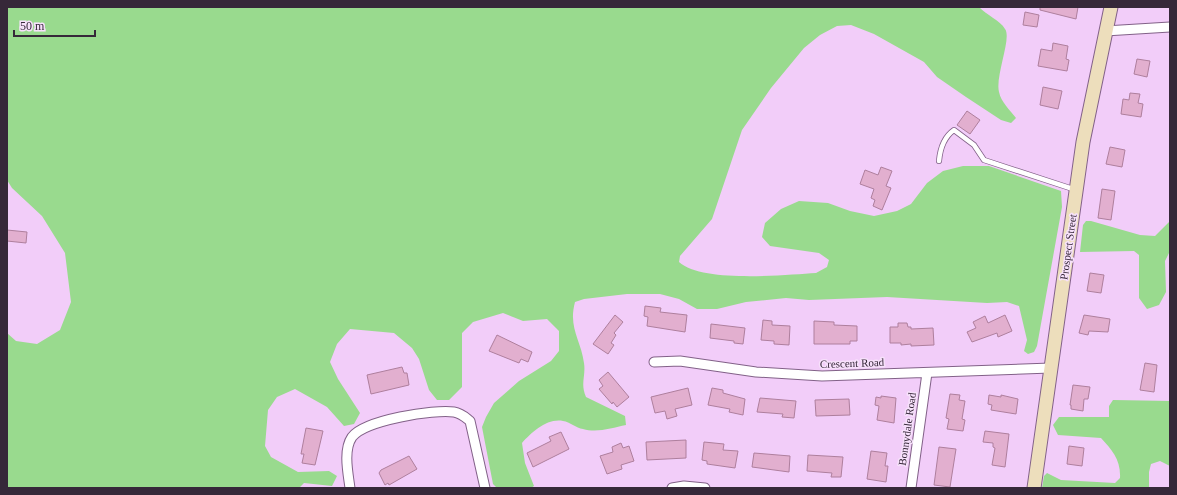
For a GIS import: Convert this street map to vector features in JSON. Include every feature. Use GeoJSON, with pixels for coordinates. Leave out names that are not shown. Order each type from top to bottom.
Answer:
{"type":"FeatureCollection","features":[{"type":"Feature","properties":{"kind":"main road","name":"Prospect Street"},"geometry":{"type":"LineString","coordinates":[[1034,488],[1076,190],[1105,31],[1111,7]]}},
{"type":"Feature","properties":{"kind":"street"},"geometry":{"type":"LineString","coordinates":[[1105,31],[1170,26]]}},
{"type":"Feature","properties":{"kind":"street","name":"Crescent Road"},"geometry":{"type":"LineString","coordinates":[[654,362],[680,361],[756,372],[815,376],[1051,368]]}},
{"type":"Feature","properties":{"kind":"street","name":"Bonnydale Road"},"geometry":{"type":"LineString","coordinates":[[911,488],[927,372]]}},
{"type":"Feature","properties":{"kind":"street"},"geometry":{"type":"LineString","coordinates":[[350,488],[347,453],[351,438],[355,434],[375,423],[386,420],[443,411],[456,412],[470,421],[485,488]]}},
{"type":"Feature","properties":{"kind":"street"},"geometry":{"type":"LineString","coordinates":[[672,488],[684,486],[705,488]]}},
{"type":"Feature","properties":{"kind":"lane"},"geometry":{"type":"LineString","coordinates":[[939,161],[943,145],[950,133],[954,130],[974,145],[984,160],[1076,190]]}},
{"type":"Feature","properties":{"kind":"green space"},"geometry":{"type":"Polygon","coordinates":[[[7,7],[979,7],[1000,23],[1007,34],[998,85],[1002,99],[1016,118],[1011,123],[1001,120],[937,77],[924,62],[874,34],[851,25],[837,26],[820,35],[804,48],[771,88],[742,130],[712,219],[680,256],[679,262],[690,269],[724,275],[765,276],[816,273],[827,267],[829,260],[819,253],[770,246],[762,237],[765,223],[781,209],[799,201],[828,203],[850,211],[874,216],[897,211],[911,204],[927,183],[943,171],[963,166],[989,166],[1061,191],[1062,207],[1037,346],[1034,352],[1028,354],[1024,351],[1027,340],[1019,306],[1007,302],[987,303],[887,297],[809,300],[786,298],[746,302],[717,309],[697,309],[679,299],[660,294],[627,294],[584,299],[575,302],[573,319],[584,363],[584,392],[586,397],[625,416],[626,425],[604,430],[588,430],[563,421],[546,424],[535,430],[522,443],[525,463],[534,486],[531,488],[497,488],[493,484],[482,427],[494,403],[519,381],[551,361],[559,351],[559,331],[547,319],[523,321],[503,313],[473,322],[462,333],[462,387],[449,400],[437,400],[429,390],[419,359],[412,348],[394,333],[350,329],[337,344],[330,362],[338,379],[360,413],[354,424],[344,426],[327,407],[295,389],[277,397],[268,410],[265,446],[271,457],[298,472],[329,471],[337,476],[332,486],[304,483],[299,488],[7,488],[7,333],[16,341],[37,344],[60,330],[71,302],[65,253],[42,216],[12,188],[7,180],[7,7]]]}},
{"type":"Feature","properties":{"kind":"green space"},"geometry":{"type":"Polygon","coordinates":[[[1086,221],[1091,221],[1140,235],[1155,236],[1170,221],[1170,251],[1165,261],[1166,292],[1159,305],[1147,309],[1139,298],[1139,255],[1134,251],[1080,252],[1083,225],[1086,221]]]}},
{"type":"Feature","properties":{"kind":"green space"},"geometry":{"type":"Polygon","coordinates":[[[1113,400],[1170,401],[1170,466],[1160,461],[1151,464],[1149,472],[1149,488],[1042,488],[1044,476],[1047,473],[1061,480],[1115,483],[1120,478],[1119,466],[1115,456],[1101,438],[1058,435],[1053,425],[1059,417],[1109,417],[1109,406],[1113,400]]]}},
{"type":"Feature","properties":{"kind":"building"},"geometry":{"type":"Polygon","coordinates":[[[1040,7],[1078,7],[1076,19],[1040,10],[1040,7]]]}},
{"type":"Feature","properties":{"kind":"building"},"geometry":{"type":"Polygon","coordinates":[[[1025,12],[1039,15],[1037,27],[1023,25],[1025,12]]]}},
{"type":"Feature","properties":{"kind":"building"},"geometry":{"type":"Polygon","coordinates":[[[1053,43],[1068,46],[1066,59],[1069,60],[1067,71],[1038,66],[1041,49],[1052,51],[1053,43]]]}},
{"type":"Feature","properties":{"kind":"building"},"geometry":{"type":"Polygon","coordinates":[[[1137,59],[1150,61],[1147,77],[1134,74],[1137,59]]]}},
{"type":"Feature","properties":{"kind":"building"},"geometry":{"type":"Polygon","coordinates":[[[1043,87],[1062,91],[1058,109],[1040,105],[1043,87]]]}},
{"type":"Feature","properties":{"kind":"building"},"geometry":{"type":"Polygon","coordinates":[[[1130,93],[1140,94],[1138,103],[1143,104],[1141,117],[1121,114],[1123,99],[1129,100],[1130,93]]]}},
{"type":"Feature","properties":{"kind":"building"},"geometry":{"type":"Polygon","coordinates":[[[967,111],[980,120],[970,134],[957,125],[967,111]]]}},
{"type":"Feature","properties":{"kind":"building"},"geometry":{"type":"Polygon","coordinates":[[[1110,147],[1125,150],[1122,167],[1106,164],[1110,147]]]}},
{"type":"Feature","properties":{"kind":"building"},"geometry":{"type":"Polygon","coordinates":[[[881,167],[892,171],[886,186],[891,188],[882,210],[873,206],[875,200],[871,198],[874,189],[860,184],[865,170],[878,175],[881,167]]]}},
{"type":"Feature","properties":{"kind":"building"},"geometry":{"type":"Polygon","coordinates":[[[1102,189],[1115,191],[1111,220],[1098,218],[1102,189]]]}},
{"type":"Feature","properties":{"kind":"building"},"geometry":{"type":"Polygon","coordinates":[[[7,230],[27,232],[26,243],[7,241],[7,230]]]}},
{"type":"Feature","properties":{"kind":"building"},"geometry":{"type":"Polygon","coordinates":[[[1090,273],[1104,275],[1101,293],[1087,291],[1090,273]]]}},
{"type":"Feature","properties":{"kind":"building"},"geometry":{"type":"Polygon","coordinates":[[[645,306],[661,308],[660,312],[687,315],[685,332],[647,326],[648,317],[644,316],[645,306]]]}},
{"type":"Feature","properties":{"kind":"building"},"geometry":{"type":"Polygon","coordinates":[[[615,315],[623,322],[614,333],[616,335],[611,343],[614,345],[608,354],[593,344],[615,315]]]}},
{"type":"Feature","properties":{"kind":"building"},"geometry":{"type":"Polygon","coordinates":[[[1005,315],[1012,331],[998,337],[997,333],[972,342],[967,332],[976,328],[973,322],[985,316],[988,323],[1005,315]]]}},
{"type":"Feature","properties":{"kind":"building"},"geometry":{"type":"Polygon","coordinates":[[[1084,315],[1110,319],[1108,332],[1089,331],[1088,335],[1079,333],[1084,315]]]}},
{"type":"Feature","properties":{"kind":"building"},"geometry":{"type":"Polygon","coordinates":[[[763,320],[772,321],[772,325],[790,326],[789,345],[774,344],[774,341],[761,340],[763,320]]]}},
{"type":"Feature","properties":{"kind":"building"},"geometry":{"type":"Polygon","coordinates":[[[814,321],[834,322],[834,325],[857,326],[857,341],[850,341],[850,344],[814,344],[814,321]]]}},
{"type":"Feature","properties":{"kind":"building"},"geometry":{"type":"Polygon","coordinates":[[[898,323],[907,323],[908,327],[911,327],[911,329],[933,328],[934,345],[911,346],[911,344],[901,345],[901,343],[890,343],[890,327],[898,327],[898,323]]]}},
{"type":"Feature","properties":{"kind":"building"},"geometry":{"type":"Polygon","coordinates":[[[711,324],[745,328],[743,344],[734,343],[734,341],[710,338],[711,324]]]}},
{"type":"Feature","properties":{"kind":"building"},"geometry":{"type":"Polygon","coordinates":[[[497,335],[532,352],[528,362],[521,359],[519,363],[489,351],[497,335]]]}},
{"type":"Feature","properties":{"kind":"building"},"geometry":{"type":"Polygon","coordinates":[[[1145,363],[1157,365],[1154,392],[1140,390],[1145,363]]]}},
{"type":"Feature","properties":{"kind":"building"},"geometry":{"type":"Polygon","coordinates":[[[402,367],[404,373],[407,373],[409,385],[371,394],[367,375],[402,367]]]}},
{"type":"Feature","properties":{"kind":"building"},"geometry":{"type":"Polygon","coordinates":[[[608,372],[629,397],[617,407],[613,402],[612,404],[599,389],[603,386],[599,380],[608,372]]]}},
{"type":"Feature","properties":{"kind":"building"},"geometry":{"type":"Polygon","coordinates":[[[1073,385],[1090,387],[1088,399],[1084,399],[1083,411],[1071,409],[1070,405],[1073,385]]]}},
{"type":"Feature","properties":{"kind":"building"},"geometry":{"type":"Polygon","coordinates":[[[688,388],[692,405],[675,409],[677,416],[667,419],[665,411],[655,413],[651,397],[688,388]]]}},
{"type":"Feature","properties":{"kind":"building"},"geometry":{"type":"Polygon","coordinates":[[[712,388],[723,390],[723,393],[745,399],[743,415],[729,412],[730,409],[708,405],[712,388]]]}},
{"type":"Feature","properties":{"kind":"building"},"geometry":{"type":"Polygon","coordinates":[[[950,394],[960,395],[959,400],[965,401],[962,419],[965,420],[963,431],[947,429],[949,419],[946,418],[950,394]]]}},
{"type":"Feature","properties":{"kind":"building"},"geometry":{"type":"Polygon","coordinates":[[[989,395],[1001,397],[1001,395],[1018,399],[1016,414],[991,410],[992,405],[988,404],[989,395]]]}},
{"type":"Feature","properties":{"kind":"building"},"geometry":{"type":"Polygon","coordinates":[[[881,396],[896,398],[894,423],[877,420],[879,406],[875,405],[876,397],[881,398],[881,396]]]}},
{"type":"Feature","properties":{"kind":"building"},"geometry":{"type":"Polygon","coordinates":[[[760,398],[796,401],[794,418],[782,417],[783,414],[757,412],[760,398]]]}},
{"type":"Feature","properties":{"kind":"building"},"geometry":{"type":"Polygon","coordinates":[[[849,399],[850,415],[816,416],[815,400],[849,399]]]}},
{"type":"Feature","properties":{"kind":"building"},"geometry":{"type":"Polygon","coordinates":[[[306,428],[323,431],[315,465],[302,463],[304,454],[301,454],[306,428]]]}},
{"type":"Feature","properties":{"kind":"building"},"geometry":{"type":"Polygon","coordinates":[[[985,431],[1009,434],[1005,467],[992,465],[995,448],[993,447],[993,443],[983,442],[985,431]]]}},
{"type":"Feature","properties":{"kind":"building"},"geometry":{"type":"Polygon","coordinates":[[[561,432],[569,449],[533,467],[527,453],[551,441],[549,437],[561,432]]]}},
{"type":"Feature","properties":{"kind":"building"},"geometry":{"type":"Polygon","coordinates":[[[686,440],[686,458],[647,460],[646,442],[686,440]]]}},
{"type":"Feature","properties":{"kind":"building"},"geometry":{"type":"Polygon","coordinates":[[[704,442],[724,444],[723,450],[738,451],[735,468],[707,464],[707,461],[702,460],[704,442]]]}},
{"type":"Feature","properties":{"kind":"building"},"geometry":{"type":"Polygon","coordinates":[[[621,443],[623,448],[629,446],[634,461],[621,465],[622,469],[607,474],[600,456],[613,452],[612,447],[621,443]]]}},
{"type":"Feature","properties":{"kind":"building"},"geometry":{"type":"Polygon","coordinates":[[[1069,446],[1084,448],[1082,466],[1067,464],[1069,446]]]}},
{"type":"Feature","properties":{"kind":"building"},"geometry":{"type":"Polygon","coordinates":[[[939,447],[956,449],[950,487],[934,485],[939,447]]]}},
{"type":"Feature","properties":{"kind":"building"},"geometry":{"type":"Polygon","coordinates":[[[871,451],[887,453],[885,466],[888,466],[886,482],[867,479],[871,451]]]}},
{"type":"Feature","properties":{"kind":"building"},"geometry":{"type":"Polygon","coordinates":[[[754,453],[790,456],[789,472],[752,467],[754,453]]]}},
{"type":"Feature","properties":{"kind":"building"},"geometry":{"type":"Polygon","coordinates":[[[808,455],[843,457],[841,477],[831,477],[832,473],[807,471],[808,455]]]}},
{"type":"Feature","properties":{"kind":"building"},"geometry":{"type":"Polygon","coordinates":[[[409,456],[417,469],[389,485],[388,483],[385,485],[379,473],[381,470],[409,456]]]}}]}
